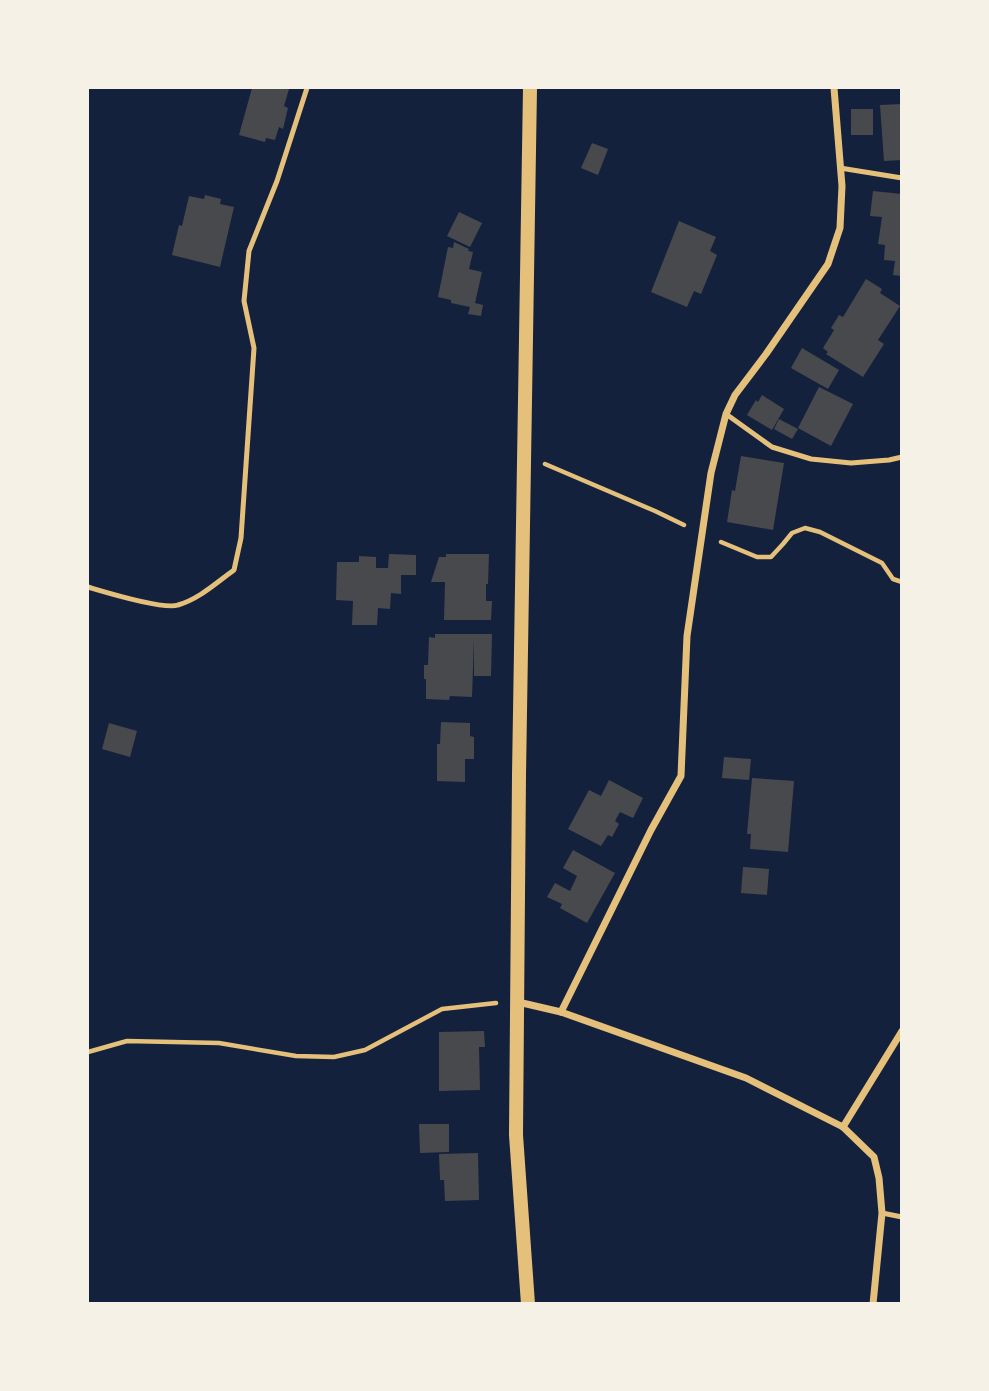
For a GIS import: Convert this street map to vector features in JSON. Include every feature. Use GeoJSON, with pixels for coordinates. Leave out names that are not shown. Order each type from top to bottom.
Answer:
{"type":"FeatureCollection","features":[{"type":"Feature","properties":{"kind":"main road"},"geometry":{"type":"LineString","coordinates":[[528,1304],[516,1135],[530,88]]}},
{"type":"Feature","properties":{"kind":"street"},"geometry":{"type":"LineString","coordinates":[[561,1012],[681,776],[687,636],[711,473],[726,414],[735,395],[828,264],[840,228],[842,186],[834,88]]}},
{"type":"Feature","properties":{"kind":"street"},"geometry":{"type":"LineString","coordinates":[[518,1002],[561,1012],[746,1078],[844,1127],[874,1157],[879,1178],[882,1213],[873,1304]]}},
{"type":"Feature","properties":{"kind":"street"},"geometry":{"type":"LineString","coordinates":[[844,1127],[901,1031]]}},
{"type":"Feature","properties":{"kind":"lane"},"geometry":{"type":"LineString","coordinates":[[88,587],[175,606],[196,598],[234,570],[241,538],[254,348],[244,301],[249,251],[307,88]]}},
{"type":"Feature","properties":{"kind":"lane"},"geometry":{"type":"LineString","coordinates":[[840,168],[901,178]]}},
{"type":"Feature","properties":{"kind":"lane"},"geometry":{"type":"LineString","coordinates":[[726,414],[772,447],[811,459],[852,463],[901,457]]}},
{"type":"Feature","properties":{"kind":"lane"},"geometry":{"type":"LineString","coordinates":[[882,1213],[901,1217]]}},
{"type":"Feature","properties":{"kind":"path"},"geometry":{"type":"LineString","coordinates":[[524,455],[757,557],[771,556],[792,533],[805,528],[820,532],[883,563],[893,579],[901,582]]}},
{"type":"Feature","properties":{"kind":"path"},"geometry":{"type":"LineString","coordinates":[[88,1052],[127,1041],[219,1043],[296,1056],[334,1057],[365,1050],[442,1009],[483,1003],[518,1002]]}},
{"type":"Feature","properties":{"kind":"building"},"geometry":{"type":"Polygon","coordinates":[[[252,88],[289,89],[284,106],[288,108],[283,129],[279,127],[275,140],[266,138],[265,142],[239,135],[252,88]]]}},
{"type":"Feature","properties":{"kind":"building"},"geometry":{"type":"Polygon","coordinates":[[[902,104],[902,160],[884,161],[880,105],[902,104]]]}},
{"type":"Feature","properties":{"kind":"building"},"geometry":{"type":"Polygon","coordinates":[[[851,109],[873,109],[873,135],[851,135],[851,109]]]}},
{"type":"Feature","properties":{"kind":"building"},"geometry":{"type":"Polygon","coordinates":[[[592,143],[608,149],[598,175],[581,168],[592,143]]]}},
{"type":"Feature","properties":{"kind":"building"},"geometry":{"type":"Polygon","coordinates":[[[873,191],[902,194],[902,276],[893,275],[895,261],[884,260],[885,245],[878,244],[882,217],[870,216],[873,191]]]}},
{"type":"Feature","properties":{"kind":"building"},"geometry":{"type":"Polygon","coordinates":[[[205,195],[221,199],[220,204],[234,207],[220,267],[172,255],[189,196],[204,199],[205,195]]]}},
{"type":"Feature","properties":{"kind":"building"},"geometry":{"type":"Polygon","coordinates":[[[459,212],[482,223],[470,247],[447,236],[459,212]]]}},
{"type":"Feature","properties":{"kind":"building"},"geometry":{"type":"Polygon","coordinates":[[[679,221],[716,237],[710,251],[717,255],[701,294],[694,291],[687,307],[651,292],[679,221]]]}},
{"type":"Feature","properties":{"kind":"building"},"geometry":{"type":"Polygon","coordinates":[[[454,242],[473,252],[469,269],[482,272],[475,303],[483,305],[481,316],[468,314],[470,307],[438,297],[448,247],[453,248],[454,242]]]}},
{"type":"Feature","properties":{"kind":"building"},"geometry":{"type":"Polygon","coordinates":[[[866,279],[882,289],[880,293],[900,306],[878,340],[884,344],[863,377],[826,354],[828,352],[823,348],[839,315],[843,317],[866,279]]]}},
{"type":"Feature","properties":{"kind":"building"},"geometry":{"type":"Polygon","coordinates":[[[802,348],[839,370],[828,389],[791,368],[802,348]]]}},
{"type":"Feature","properties":{"kind":"building"},"geometry":{"type":"Polygon","coordinates":[[[819,387],[853,404],[831,446],[798,428],[819,387]]]}},
{"type":"Feature","properties":{"kind":"building"},"geometry":{"type":"Polygon","coordinates":[[[762,395],[784,409],[772,430],[747,415],[762,395]]]}},
{"type":"Feature","properties":{"kind":"building"},"geometry":{"type":"Polygon","coordinates":[[[779,419],[798,429],[792,439],[774,429],[779,419]]]}},
{"type":"Feature","properties":{"kind":"building"},"geometry":{"type":"Polygon","coordinates":[[[741,456],[784,463],[773,530],[727,522],[741,456]]]}},
{"type":"Feature","properties":{"kind":"building"},"geometry":{"type":"Polygon","coordinates":[[[389,554],[416,555],[416,575],[401,575],[401,594],[391,593],[390,609],[378,608],[377,625],[352,625],[353,601],[336,600],[337,562],[359,562],[359,556],[376,557],[376,568],[388,568],[389,554]]]}},
{"type":"Feature","properties":{"kind":"building"},"geometry":{"type":"Polygon","coordinates":[[[446,554],[489,554],[486,601],[492,601],[491,620],[444,620],[445,582],[431,582],[439,557],[446,557],[446,554]]]}},
{"type":"Feature","properties":{"kind":"building"},"geometry":{"type":"Polygon","coordinates":[[[435,634],[492,634],[491,676],[474,676],[474,639],[472,697],[426,699],[424,665],[428,665],[429,637],[435,638],[435,634]]]}},
{"type":"Feature","properties":{"kind":"building"},"geometry":{"type":"Polygon","coordinates":[[[441,722],[470,723],[470,736],[474,737],[474,759],[465,759],[465,782],[437,781],[437,744],[440,744],[441,722]]]}},
{"type":"Feature","properties":{"kind":"building"},"geometry":{"type":"Polygon","coordinates":[[[109,723],[137,731],[130,757],[102,749],[109,723]]]}},
{"type":"Feature","properties":{"kind":"building"},"geometry":{"type":"Polygon","coordinates":[[[724,757],[751,759],[749,780],[722,778],[724,757]]]}},
{"type":"Feature","properties":{"kind":"building"},"geometry":{"type":"Polygon","coordinates":[[[752,778],[794,781],[788,852],[750,849],[751,834],[747,834],[752,778]]]}},
{"type":"Feature","properties":{"kind":"building"},"geometry":{"type":"Polygon","coordinates":[[[609,780],[643,798],[633,818],[620,812],[615,821],[619,824],[612,837],[608,835],[601,846],[568,829],[589,790],[601,796],[609,780]]]}},
{"type":"Feature","properties":{"kind":"building"},"geometry":{"type":"Polygon","coordinates":[[[573,850],[615,873],[587,923],[560,908],[562,904],[547,897],[555,883],[570,891],[577,876],[563,868],[573,850]]]}},
{"type":"Feature","properties":{"kind":"building"},"geometry":{"type":"Polygon","coordinates":[[[743,867],[769,869],[767,895],[741,893],[743,867]]]}},
{"type":"Feature","properties":{"kind":"building"},"geometry":{"type":"Polygon","coordinates":[[[484,1031],[485,1047],[479,1047],[480,1090],[439,1091],[439,1032],[484,1031]]]}},
{"type":"Feature","properties":{"kind":"building"},"geometry":{"type":"Polygon","coordinates":[[[419,1124],[449,1124],[449,1152],[420,1153],[419,1124]]]}},
{"type":"Feature","properties":{"kind":"building"},"geometry":{"type":"Polygon","coordinates":[[[478,1153],[479,1200],[445,1201],[444,1180],[440,1180],[439,1154],[478,1153]]]}}]}
